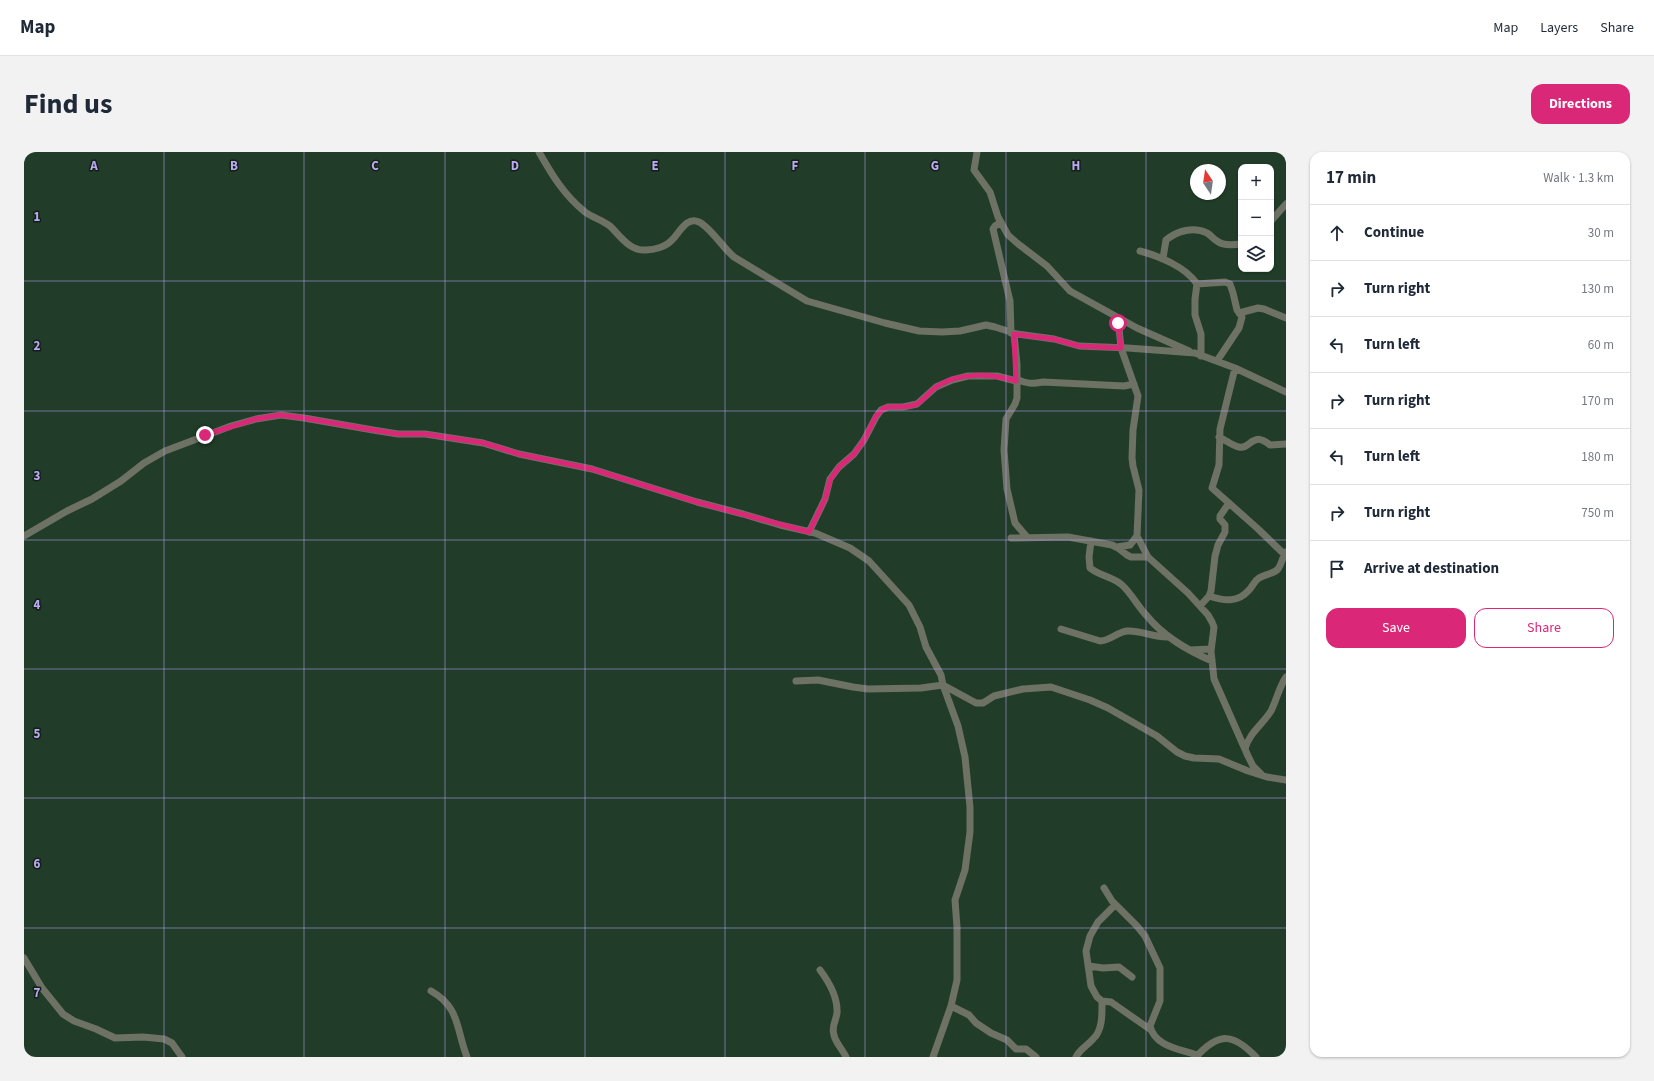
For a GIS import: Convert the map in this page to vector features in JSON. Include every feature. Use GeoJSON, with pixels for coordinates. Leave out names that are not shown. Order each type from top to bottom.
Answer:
{"type":"FeatureCollection","features":[{"type":"Feature","properties":{"kind":"street"},"geometry":{"type":"LineString","coordinates":[[539,152],[555,181],[577,205],[591,216],[611,226],[620,237],[634,248],[646,250],[660,247],[670,242],[687,223],[692,221],[699,222],[725,250],[734,257],[807,301],[859,317],[920,331],[947,332],[986,326],[995,327],[1013,333],[1054,339],[1079,346],[1198,355]]}},
{"type":"Feature","properties":{"kind":"street"},"geometry":{"type":"LineString","coordinates":[[977,152],[974,170],[990,192],[1001,222],[1008,234],[1016,243],[1046,266],[1070,291],[1137,328],[1198,355],[1235,368],[1286,392]]}},
{"type":"Feature","properties":{"kind":"street"},"geometry":{"type":"LineString","coordinates":[[1274,218],[1286,204]]}},
{"type":"Feature","properties":{"kind":"street"},"geometry":{"type":"LineString","coordinates":[[1001,222],[995,226],[994,230],[1010,301],[1017,398],[1006,418],[1004,450],[1007,490],[1015,523],[1027,538]]}},
{"type":"Feature","properties":{"kind":"street"},"geometry":{"type":"LineString","coordinates":[[1163,258],[1166,240],[1175,234],[1184,231],[1200,230],[1210,234],[1217,242],[1231,245],[1238,244]]}},
{"type":"Feature","properties":{"kind":"street"},"geometry":{"type":"LineString","coordinates":[[1140,250],[1169,260],[1194,279],[1197,284],[1195,315],[1201,334],[1198,355]]}},
{"type":"Feature","properties":{"kind":"street"},"geometry":{"type":"LineString","coordinates":[[1197,284],[1207,282],[1225,282],[1230,284],[1234,292],[1237,310],[1242,317],[1239,328],[1217,361]]}},
{"type":"Feature","properties":{"kind":"street"},"geometry":{"type":"LineString","coordinates":[[1239,312],[1258,308],[1286,318]]}},
{"type":"Feature","properties":{"kind":"street"},"geometry":{"type":"LineString","coordinates":[[1118,318],[1121,348],[1127,369],[1138,396],[1133,430],[1132,458],[1139,490],[1137,536],[1148,557],[1208,615],[1214,628],[1211,649],[1214,679],[1217,688],[1253,766],[1262,775]]}},
{"type":"Feature","properties":{"kind":"street"},"geometry":{"type":"LineString","coordinates":[[1210,596],[1227,600],[1239,598],[1250,589],[1254,581],[1258,578],[1276,571],[1279,568],[1285,553],[1230,503],[1214,492],[1212,488],[1219,465],[1219,437],[1235,368]]}},
{"type":"Feature","properties":{"kind":"street"},"geometry":{"type":"LineString","coordinates":[[809,532],[825,499],[830,480],[839,467],[854,454],[881,410],[888,407],[903,407],[917,404],[936,387],[952,380],[968,376],[997,376],[1034,384],[1043,382],[1124,386],[1134,384]]}},
{"type":"Feature","properties":{"kind":"street"},"geometry":{"type":"LineString","coordinates":[[24,536],[67,511],[92,499],[121,481],[144,463],[165,451],[231,426],[256,419],[280,415],[398,434],[425,434],[484,443],[519,454],[592,469],[697,502],[809,532],[850,548],[868,562],[909,605],[920,627],[926,647],[942,675],[943,685],[958,726],[965,757],[970,807],[970,832],[965,870],[956,900],[956,980],[951,1006],[933,1057]]}},
{"type":"Feature","properties":{"kind":"street"},"geometry":{"type":"LineString","coordinates":[[1219,437],[1239,448],[1244,447],[1258,439],[1262,439],[1270,445],[1286,444]]}},
{"type":"Feature","properties":{"kind":"street"},"geometry":{"type":"LineString","coordinates":[[1200,606],[1210,596],[1215,556],[1218,545],[1225,532],[1220,516],[1230,503]]}},
{"type":"Feature","properties":{"kind":"street"},"geometry":{"type":"LineString","coordinates":[[1011,538],[1068,536],[1112,545],[1131,557],[1148,557]]}},
{"type":"Feature","properties":{"kind":"street"},"geometry":{"type":"LineString","coordinates":[[1117,547],[1130,545],[1137,536]]}},
{"type":"Feature","properties":{"kind":"street"},"geometry":{"type":"LineString","coordinates":[[1091,541],[1088,557],[1090,568],[1096,572],[1115,579],[1123,586],[1149,618],[1169,637],[1188,650],[1212,661]]}},
{"type":"Feature","properties":{"kind":"street"},"geometry":{"type":"LineString","coordinates":[[1061,629],[1100,641],[1104,641],[1119,633],[1128,631],[1158,637],[1169,637]]}},
{"type":"Feature","properties":{"kind":"street"},"geometry":{"type":"LineString","coordinates":[[1188,650],[1211,649]]}},
{"type":"Feature","properties":{"kind":"street"},"geometry":{"type":"LineString","coordinates":[[1245,749],[1248,739],[1270,713],[1280,687],[1286,677]]}},
{"type":"Feature","properties":{"kind":"street"},"geometry":{"type":"LineString","coordinates":[[796,681],[818,680],[868,689],[922,688],[943,685],[976,703],[983,703],[994,696],[1023,689],[1051,687],[1090,700],[1108,708],[1157,736],[1177,752],[1185,756],[1194,758],[1219,759],[1262,775],[1286,780]]}},
{"type":"Feature","properties":{"kind":"street"},"geometry":{"type":"LineString","coordinates":[[1104,888],[1115,906],[1137,926],[1145,936],[1160,968],[1160,1000],[1151,1023],[1151,1030],[1154,1036],[1165,1044],[1197,1056],[1214,1040],[1222,1038],[1233,1040],[1241,1043],[1256,1057]]}},
{"type":"Feature","properties":{"kind":"street"},"geometry":{"type":"LineString","coordinates":[[1115,906],[1098,922],[1090,936],[1086,951],[1091,986],[1097,997],[1111,1002],[1151,1030]]}},
{"type":"Feature","properties":{"kind":"street"},"geometry":{"type":"LineString","coordinates":[[24,958],[42,988],[63,1014],[74,1021],[96,1028],[115,1038],[143,1037],[164,1039],[172,1043],[182,1057]]}},
{"type":"Feature","properties":{"kind":"street"},"geometry":{"type":"LineString","coordinates":[[1089,966],[1103,968],[1119,967],[1132,977]]}},
{"type":"Feature","properties":{"kind":"street"},"geometry":{"type":"LineString","coordinates":[[820,970],[831,985],[837,1007],[837,1014],[833,1025],[834,1036],[846,1057]]}},
{"type":"Feature","properties":{"kind":"street"},"geometry":{"type":"LineString","coordinates":[[431,990],[442,998],[453,1011],[467,1057]]}},
{"type":"Feature","properties":{"kind":"street"},"geometry":{"type":"LineString","coordinates":[[1076,1057],[1082,1048],[1097,1034],[1102,1016],[1102,1000]]}},
{"type":"Feature","properties":{"kind":"street"},"geometry":{"type":"LineString","coordinates":[[951,1006],[969,1016],[976,1023],[991,1033],[1007,1040],[1016,1049],[1026,1050],[1036,1057]]}},
{"type":"Feature","properties":{"kind":"route"},"geometry":{"type":"LineString","coordinates":[[205,435],[256,419],[280,415],[398,434],[425,434],[484,443],[519,454],[592,469],[697,502],[743,514],[780,526],[809,532],[825,499],[830,480],[839,467],[854,454],[864,440],[876,416],[881,410],[888,407],[903,407],[917,404],[936,387],[952,380],[968,376],[997,376],[1016,381],[1014,334],[1054,339],[1093,348],[1121,348],[1118,323]]}}]}
